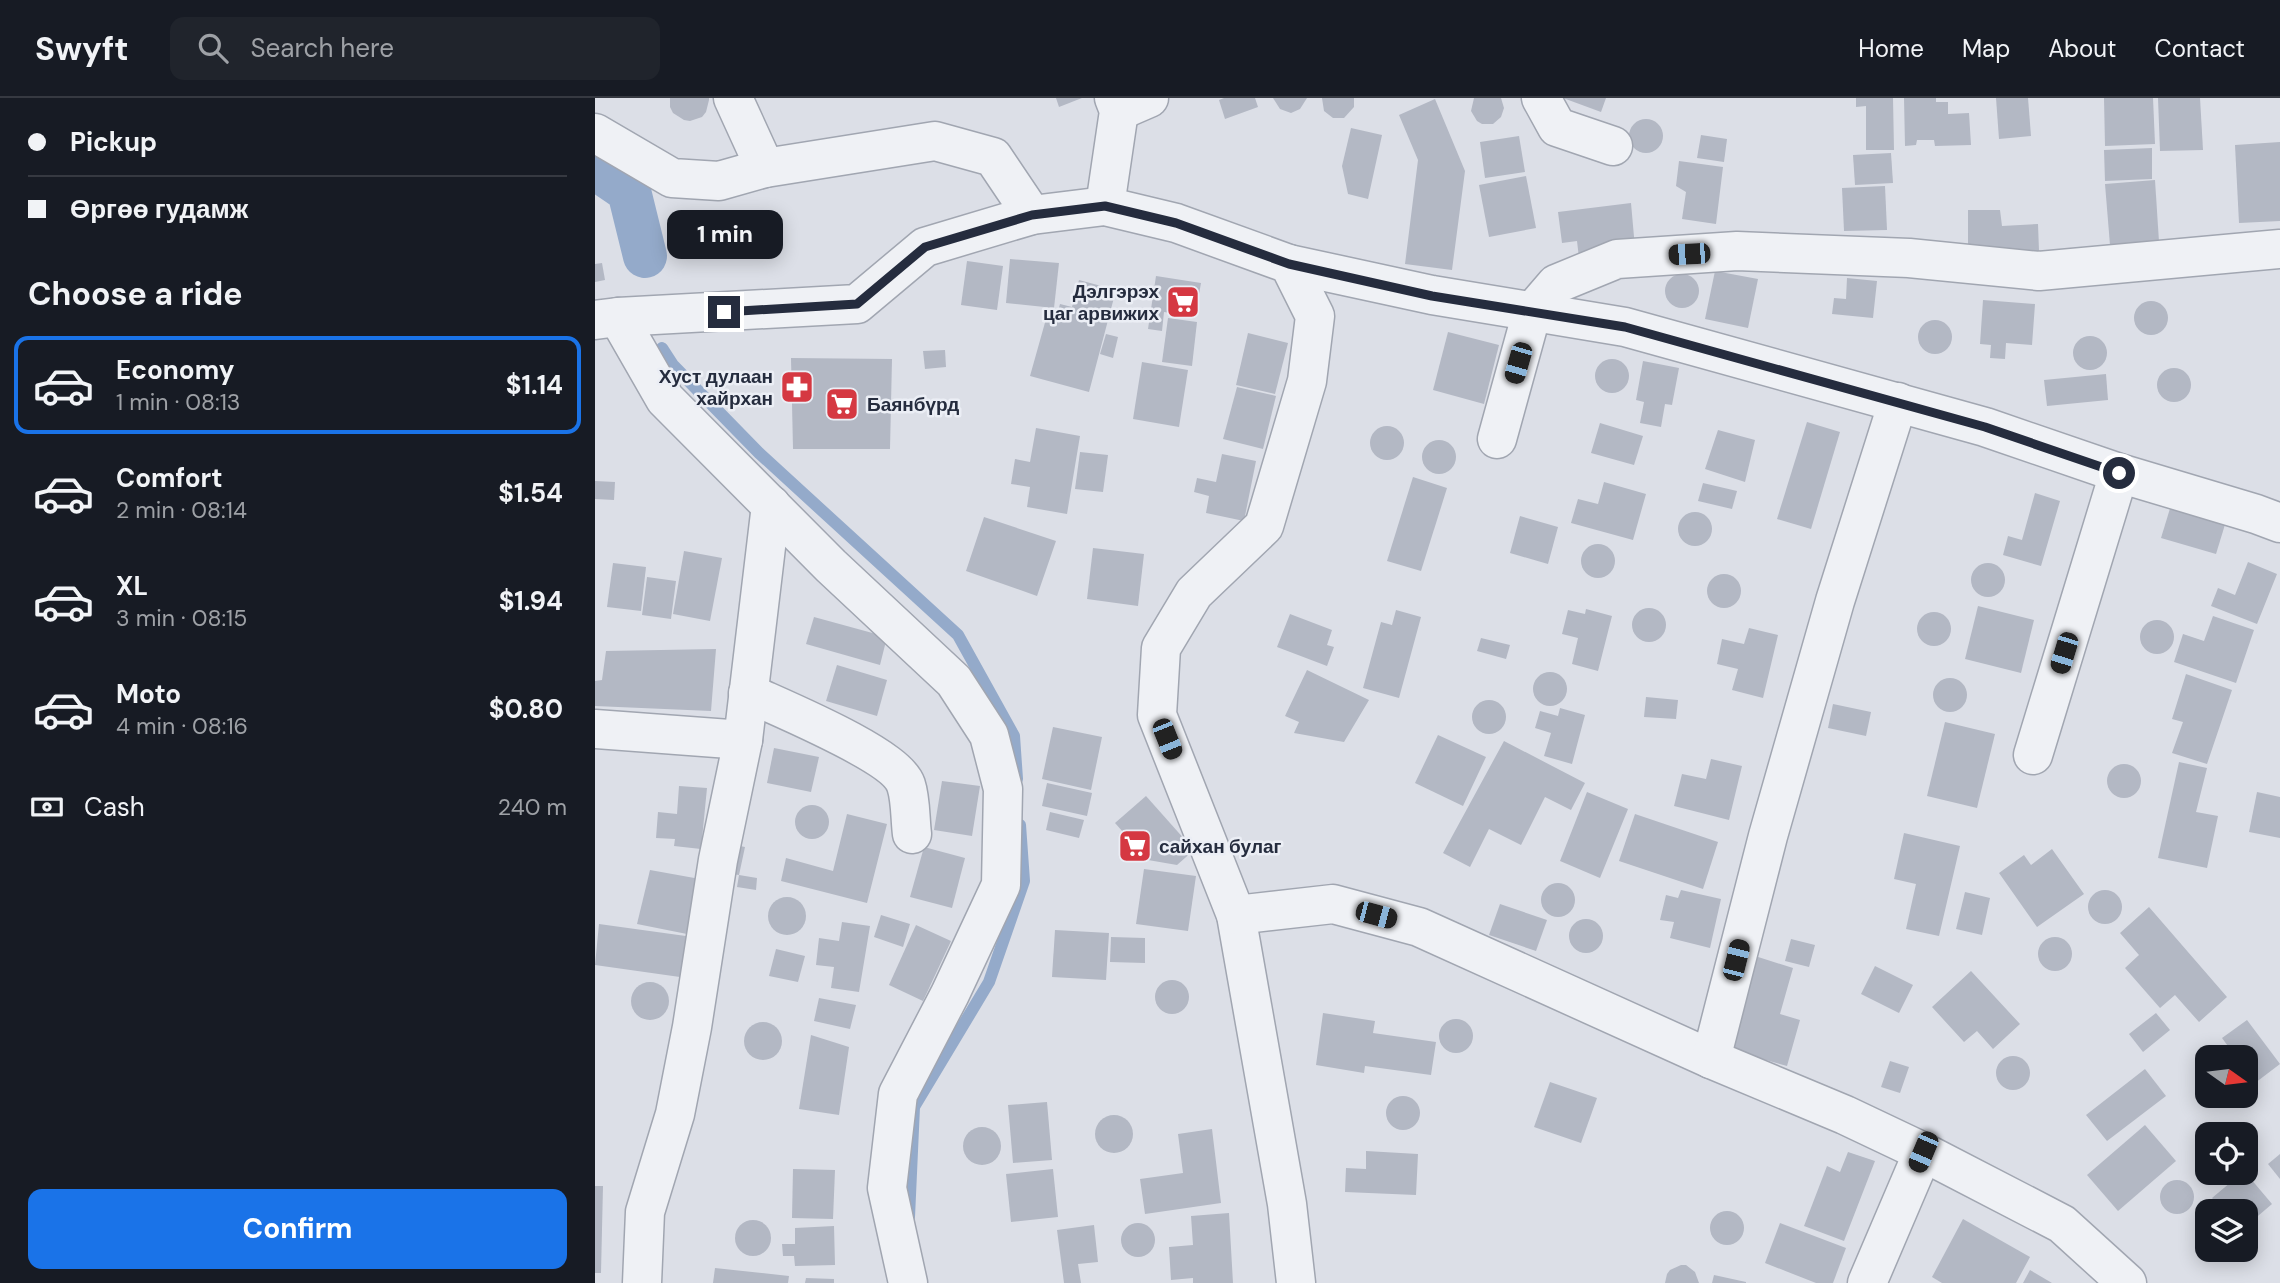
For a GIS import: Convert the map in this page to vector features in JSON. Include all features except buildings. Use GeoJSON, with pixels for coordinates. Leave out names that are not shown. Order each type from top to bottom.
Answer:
{"type":"FeatureCollection","features":[{"type":"Feature","properties":{"kind":"street"},"geometry":{"type":"LineString","coordinates":[[733,98],[765,168]]}},
{"type":"Feature","properties":{"kind":"street"},"geometry":{"type":"LineString","coordinates":[[1541,98],[1557,127],[1613,146]]}},
{"type":"Feature","properties":{"kind":"street"},"geometry":{"type":"LineString","coordinates":[[1105,206],[1127,102]]}},
{"type":"Feature","properties":{"kind":"street"},"geometry":{"type":"LineString","coordinates":[[595,133],[672,178],[719,180],[765,168],[935,141],[993,157],[1032,215]]}},
{"type":"Feature","properties":{"kind":"street"},"geometry":{"type":"LineString","coordinates":[[606,319],[857,304],[925,247],[1032,215],[1105,206],[1176,223],[1289,264],[1432,296],[1625,327],[1985,427],[2119,473],[2280,523]]}},
{"type":"Feature","properties":{"kind":"street"},"geometry":{"type":"LineString","coordinates":[[1497,439],[1532,312],[1556,284],[1617,259],[1737,251],[1909,258],[2039,271],[2280,249]]}},
{"type":"Feature","properties":{"kind":"street"},"geometry":{"type":"LineString","coordinates":[[1289,264],[1315,316],[1307,380],[1264,526],[1194,593],[1161,648],[1157,715],[1236,915],[1287,1204],[1296,1283]]}},
{"type":"Feature","properties":{"kind":"street"},"geometry":{"type":"LineString","coordinates":[[606,319],[665,399],[831,566],[954,681],[989,735],[1003,789],[1001,885],[950,994],[898,1094],[887,1188],[908,1283]]}},
{"type":"Feature","properties":{"kind":"street"},"geometry":{"type":"LineString","coordinates":[[1711,1059],[1775,810],[1835,601],[1898,402]]}},
{"type":"Feature","properties":{"kind":"street"},"geometry":{"type":"LineString","coordinates":[[2033,755],[2119,473]]}},
{"type":"Feature","properties":{"kind":"street"},"geometry":{"type":"LineString","coordinates":[[642,1283],[645,1212],[675,1114],[692,1027],[718,860],[743,740],[771,505]]}},
{"type":"Feature","properties":{"kind":"street"},"geometry":{"type":"LineString","coordinates":[[748,693],[857,745],[888,765],[906,783],[912,834]]}},
{"type":"Feature","properties":{"kind":"street"},"geometry":{"type":"LineString","coordinates":[[595,729],[743,740]]}},
{"type":"Feature","properties":{"kind":"street"},"geometry":{"type":"LineString","coordinates":[[1236,915],[1333,904],[1419,927],[1923,1152],[2062,1224],[2127,1283]]}},
{"type":"Feature","properties":{"kind":"street"},"geometry":{"type":"LineString","coordinates":[[1867,1283],[1923,1152]]}},
{"type":"Feature","properties":{"kind":"waterway"},"geometry":{"type":"LineString","coordinates":[[595,168],[629,191],[645,256]]}},
{"type":"Feature","properties":{"kind":"waterway"},"geometry":{"type":"LineString","coordinates":[[662,348],[673,365],[759,453],[958,635],[1014,736],[1017,779]]}},
{"type":"Feature","properties":{"kind":"waterway"},"geometry":{"type":"LineString","coordinates":[[909,1217],[914,1107],[989,982],[1024,881],[1020,825]]}},
{"type":"Feature","properties":{"kind":"place","name":"Дэлгэрэх цаг арвижих"},"geometry":{"type":"Point","coordinates":[1183,302]}},
{"type":"Feature","properties":{"kind":"place","name":"Хуст дулаан хайрхан"},"geometry":{"type":"Point","coordinates":[797,387]}},
{"type":"Feature","properties":{"kind":"place","name":"Баянбүрд"},"geometry":{"type":"Point","coordinates":[842,404]}},
{"type":"Feature","properties":{"kind":"place","name":"сайхан булаг"},"geometry":{"type":"Point","coordinates":[1135,846]}},
{"type":"Feature","properties":{"kind":"route"},"geometry":{"type":"LineString","coordinates":[[724,312],[857,304],[925,247],[1032,215],[1105,206],[1176,223],[1289,264],[1432,296],[1625,327],[1985,427],[2119,473]]}}]}
